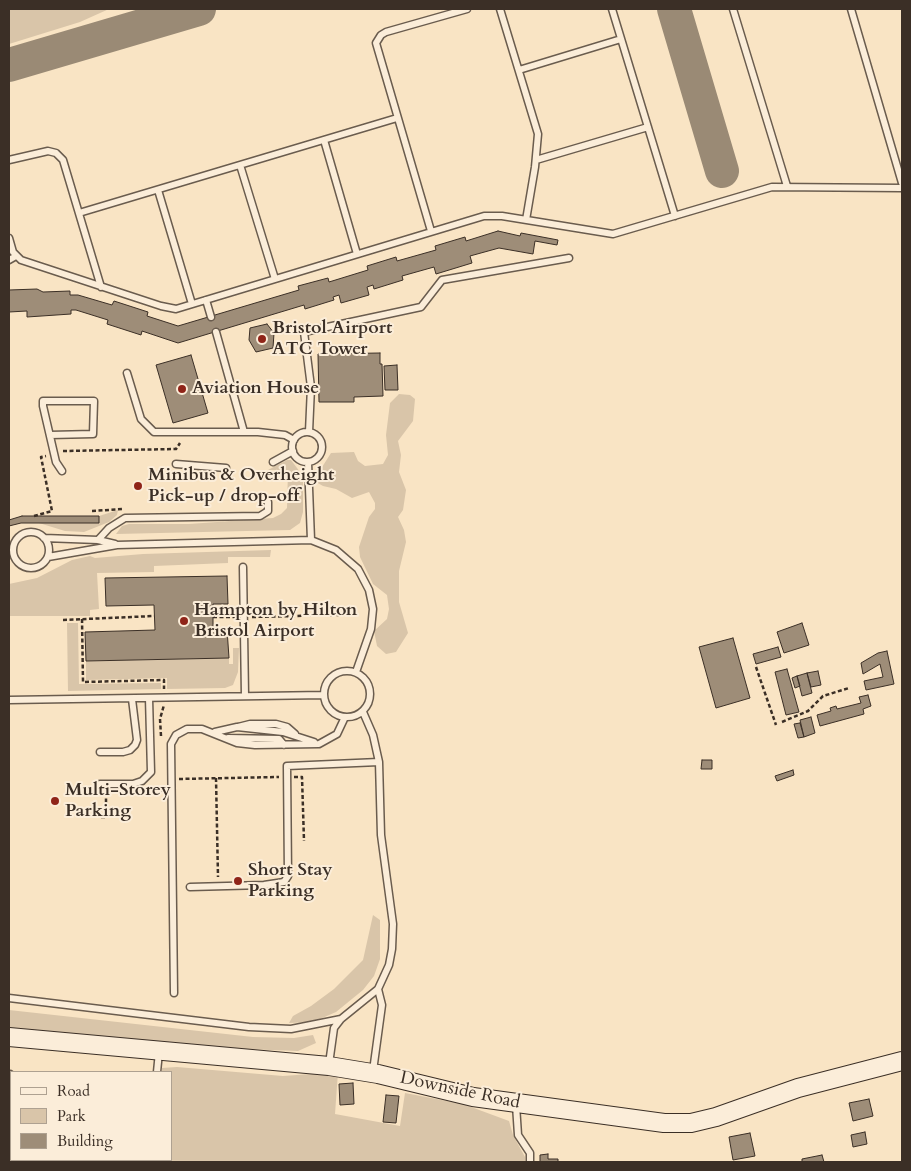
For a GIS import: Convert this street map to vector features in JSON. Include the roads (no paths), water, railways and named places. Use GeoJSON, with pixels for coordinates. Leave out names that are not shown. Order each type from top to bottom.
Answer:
{"type":"FeatureCollection","features":[{"type":"Feature","properties":{"kind":"street","name":"Downside Road"},"geometry":{"type":"LineString","coordinates":[[9,1037],[329,1066],[372,1073],[473,1097],[664,1123],[691,1122],[716,1117],[798,1088],[902,1061]]}},
{"type":"Feature","properties":{"kind":"lane"},"geometry":{"type":"LineString","coordinates":[[431,231],[376,48],[377,38],[386,32],[467,9]]}},
{"type":"Feature","properties":{"kind":"lane"},"geometry":{"type":"LineString","coordinates":[[500,9],[538,134],[536,160],[526,220]]}},
{"type":"Feature","properties":{"kind":"lane"},"geometry":{"type":"LineString","coordinates":[[612,9],[675,216]]}},
{"type":"Feature","properties":{"kind":"lane"},"geometry":{"type":"LineString","coordinates":[[733,9],[787,186]]}},
{"type":"Feature","properties":{"kind":"lane"},"geometry":{"type":"LineString","coordinates":[[851,9],[902,183]]}},
{"type":"Feature","properties":{"kind":"lane"},"geometry":{"type":"LineString","coordinates":[[519,70],[621,39]]}},
{"type":"Feature","properties":{"kind":"lane"},"geometry":{"type":"LineString","coordinates":[[79,213],[397,118]]}},
{"type":"Feature","properties":{"kind":"lane"},"geometry":{"type":"LineString","coordinates":[[536,160],[648,127]]}},
{"type":"Feature","properties":{"kind":"lane"},"geometry":{"type":"LineString","coordinates":[[324,140],[357,254]]}},
{"type":"Feature","properties":{"kind":"lane"},"geometry":{"type":"LineString","coordinates":[[9,160],[42,151],[56,153],[65,164],[101,287]]}},
{"type":"Feature","properties":{"kind":"lane"},"geometry":{"type":"LineString","coordinates":[[240,165],[275,279]]}},
{"type":"Feature","properties":{"kind":"lane"},"geometry":{"type":"LineString","coordinates":[[9,238],[16,256],[24,262],[170,309],[206,300],[484,216],[526,220],[613,234],[772,187],[902,188]]}},
{"type":"Feature","properties":{"kind":"lane"},"geometry":{"type":"LineString","coordinates":[[158,190],[192,304]]}},
{"type":"Feature","properties":{"kind":"lane"},"geometry":{"type":"LineString","coordinates":[[9,260],[16,256]]}},
{"type":"Feature","properties":{"kind":"lane"},"geometry":{"type":"LineString","coordinates":[[309,432],[311,387],[304,332],[422,307],[442,280],[569,258]]}},
{"type":"Feature","properties":{"kind":"lane"},"geometry":{"type":"LineString","coordinates":[[206,300],[211,317]]}},
{"type":"Feature","properties":{"kind":"lane"},"geometry":{"type":"LineString","coordinates":[[216,332],[244,432]]}},
{"type":"Feature","properties":{"kind":"lane"},"geometry":{"type":"LineString","coordinates":[[127,373],[141,419],[154,432],[244,432],[285,435],[294,440]]}},
{"type":"Feature","properties":{"kind":"lane"},"geometry":{"type":"LineString","coordinates":[[50,435],[94,434],[94,401],[43,401],[50,435],[54,453],[62,471]]}},
{"type":"Feature","properties":{"kind":"lane"},"geometry":{"type":"LineString","coordinates":[[309,432],[318,437],[322,445],[320,454],[308,462],[298,459],[293,451],[294,440],[300,434],[309,432]]}},
{"type":"Feature","properties":{"kind":"lane"},"geometry":{"type":"LineString","coordinates":[[273,462],[293,451]]}},
{"type":"Feature","properties":{"kind":"lane"},"geometry":{"type":"LineString","coordinates":[[308,462],[311,540]]}},
{"type":"Feature","properties":{"kind":"lane"},"geometry":{"type":"LineString","coordinates":[[176,464],[226,468]]}},
{"type":"Feature","properties":{"kind":"lane"},"geometry":{"type":"LineString","coordinates":[[98,540],[109,528],[126,518],[260,516],[268,511],[268,502],[261,497]]}},
{"type":"Feature","properties":{"kind":"lane"},"geometry":{"type":"LineString","coordinates":[[117,544],[98,540],[44,538],[32,532],[22,535],[14,543],[14,556],[20,565],[33,568],[39,566],[48,557],[117,544],[311,540],[336,550],[358,569],[369,590],[373,609],[371,628],[356,672]]}},
{"type":"Feature","properties":{"kind":"lane"},"geometry":{"type":"LineString","coordinates":[[44,538],[48,545],[48,557]]}},
{"type":"Feature","properties":{"kind":"lane"},"geometry":{"type":"LineString","coordinates":[[243,567],[245,696]]}},
{"type":"Feature","properties":{"kind":"lane"},"geometry":{"type":"LineString","coordinates":[[343,671],[356,672],[366,681],[371,693],[363,712],[344,717],[338,716],[328,708],[324,695],[327,682],[331,677],[343,671]]}},
{"type":"Feature","properties":{"kind":"lane"},"geometry":{"type":"LineString","coordinates":[[9,700],[324,695]]}},
{"type":"Feature","properties":{"kind":"lane"},"geometry":{"type":"LineString","coordinates":[[100,784],[133,784],[142,781],[151,772],[149,698]]}},
{"type":"Feature","properties":{"kind":"lane"},"geometry":{"type":"LineString","coordinates":[[100,752],[123,752],[130,750],[135,745],[137,740],[132,699]]}},
{"type":"Feature","properties":{"kind":"lane"},"geometry":{"type":"LineString","coordinates":[[329,1066],[334,1028],[341,1019],[378,989],[389,965],[393,924],[381,835],[379,762],[373,734],[363,712]]}},
{"type":"Feature","properties":{"kind":"lane"},"geometry":{"type":"LineString","coordinates":[[174,994],[170,779],[171,744],[176,735],[187,729],[202,729],[246,744],[318,744],[337,734],[344,717]]}},
{"type":"Feature","properties":{"kind":"lane"},"geometry":{"type":"LineString","coordinates":[[215,732],[237,727],[283,732],[318,744]]}},
{"type":"Feature","properties":{"kind":"lane"},"geometry":{"type":"LineString","coordinates":[[190,887],[276,884],[284,882],[288,876],[287,766],[379,762]]}},
{"type":"Feature","properties":{"kind":"lane"},"geometry":{"type":"LineString","coordinates":[[372,1073],[382,1005],[378,989]]}},
{"type":"Feature","properties":{"kind":"lane"},"geometry":{"type":"LineString","coordinates":[[9,998],[249,1027],[291,1029],[341,1019]]}},
{"type":"Feature","properties":{"kind":"lane"},"geometry":{"type":"LineString","coordinates":[[157,1071],[159,1051]]}},
{"type":"Feature","properties":{"kind":"lane"},"geometry":{"type":"LineString","coordinates":[[516,1103],[518,1135],[530,1152],[530,1162]]}},
{"type":"Feature","properties":{"kind":"place","name":"Bristol Airport ATC Tower"},"geometry":{"type":"Point","coordinates":[262,339]}},
{"type":"Feature","properties":{"kind":"place","name":"Aviation House"},"geometry":{"type":"Point","coordinates":[182,389]}},
{"type":"Feature","properties":{"kind":"place","name":"Minibus & Overheight Pick-up / drop-off"},"geometry":{"type":"Point","coordinates":[138,486]}},
{"type":"Feature","properties":{"kind":"place","name":"Hampton by Hilton Bristol Airport"},"geometry":{"type":"Point","coordinates":[184,621]}},
{"type":"Feature","properties":{"kind":"place","name":"Multi-Storey Parking"},"geometry":{"type":"Point","coordinates":[55,801]}},
{"type":"Feature","properties":{"kind":"place","name":"Short Stay Parking"},"geometry":{"type":"Point","coordinates":[238,881]}}]}
